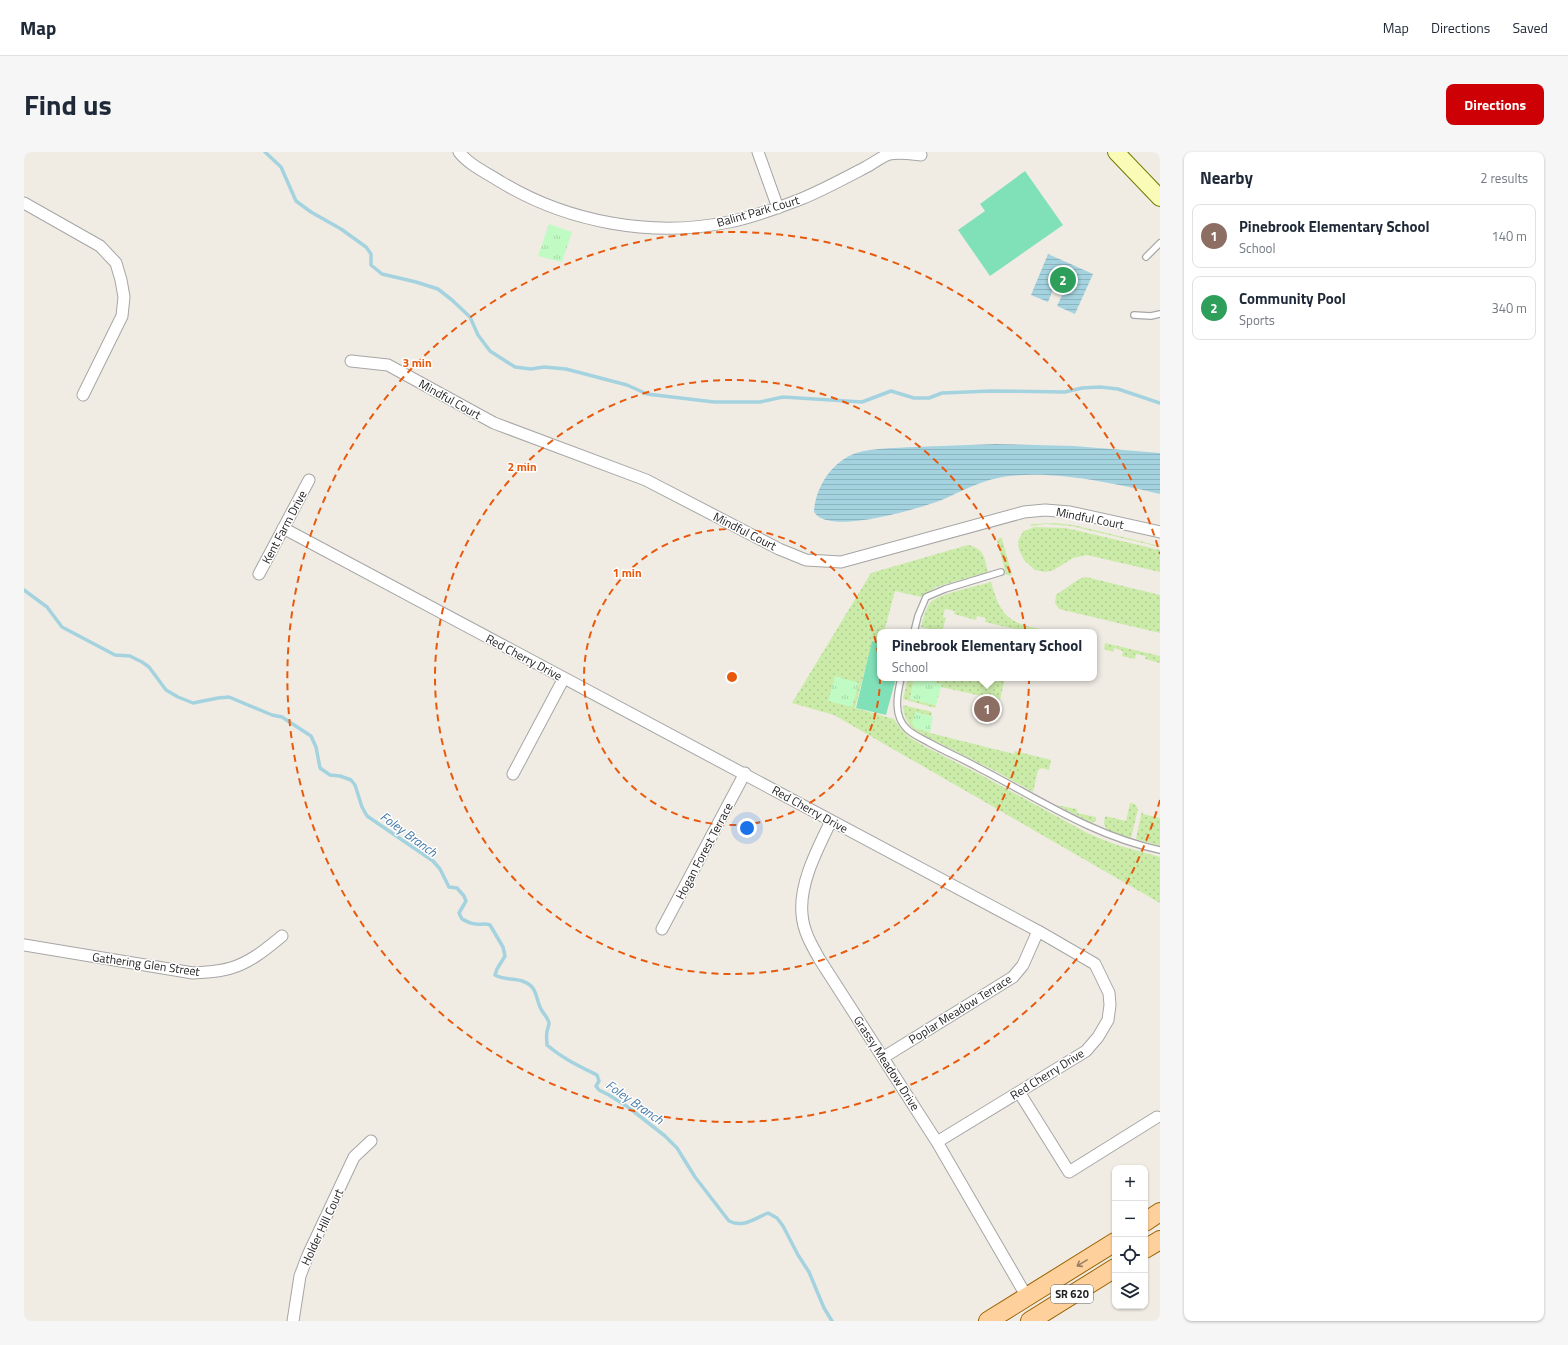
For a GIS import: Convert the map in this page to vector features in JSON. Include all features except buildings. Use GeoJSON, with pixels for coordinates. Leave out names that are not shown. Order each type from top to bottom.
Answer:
{"type":"FeatureCollection","features":[{"type":"Feature","properties":{"kind":"main road"},"geometry":{"type":"LineString","coordinates":[[1148,1220],[1160,1212]]}},
{"type":"Feature","properties":{"kind":"main road"},"geometry":{"type":"LineString","coordinates":[[1148,1247],[1160,1240]]}},
{"type":"Feature","properties":{"kind":"main road"},"geometry":{"type":"LineString","coordinates":[[988,1321],[1112,1244]]}},
{"type":"Feature","properties":{"kind":"main road","name":"SR 620"},"geometry":{"type":"LineString","coordinates":[[1030,1321],[1112,1270]]}},
{"type":"Feature","properties":{"kind":"main road"},"geometry":{"type":"LineString","coordinates":[[1005,1321],[1020,1310],[1025,1303],[1027,1296]]}},
{"type":"Feature","properties":{"kind":"street","name":"Balint Park Court"},"geometry":{"type":"LineString","coordinates":[[459,152],[462,156],[480,169],[520,193],[563,211],[604,221],[645,227],[687,227],[729,222],[778,208],[809,196],[891,154],[921,155]]}},
{"type":"Feature","properties":{"kind":"street"},"geometry":{"type":"LineString","coordinates":[[758,152],[778,208]]}},
{"type":"Feature","properties":{"kind":"street"},"geometry":{"type":"LineString","coordinates":[[1116,152],[1160,198]]}},
{"type":"Feature","properties":{"kind":"street"},"geometry":{"type":"LineString","coordinates":[[24,203],[100,246],[116,263],[124,297],[122,316],[83,395]]}},
{"type":"Feature","properties":{"kind":"street","name":"Mindful Court"},"geometry":{"type":"LineString","coordinates":[[351,361],[388,365],[494,423],[646,480],[779,549],[806,560],[842,562],[1024,512],[1045,510],[1070,512],[1160,532]]}},
{"type":"Feature","properties":{"kind":"street","name":"Kent Farm Drive"},"geometry":{"type":"LineString","coordinates":[[258,574],[309,480]]}},
{"type":"Feature","properties":{"kind":"street","name":"Red Cherry Drive"},"geometry":{"type":"LineString","coordinates":[[283,528],[1038,931],[1095,964],[1109,993],[1110,1005],[1108,1020],[1098,1037],[1086,1051],[937,1142]]}},
{"type":"Feature","properties":{"kind":"street"},"geometry":{"type":"LineString","coordinates":[[513,774],[564,678]]}},
{"type":"Feature","properties":{"kind":"street","name":"Hogan Forest Terrace"},"geometry":{"type":"LineString","coordinates":[[662,929],[745,774]]}},
{"type":"Feature","properties":{"kind":"street","name":"Grassy Meadow Drive"},"geometry":{"type":"LineString","coordinates":[[831,821],[809,866],[802,914],[808,940],[937,1142],[1027,1296]]}},
{"type":"Feature","properties":{"kind":"street","name":"Poplar Meadow Terrace"},"geometry":{"type":"LineString","coordinates":[[884,1057],[1013,978],[1023,965],[1038,931]]}},
{"type":"Feature","properties":{"kind":"street","name":"Gathering Glen Street"},"geometry":{"type":"LineString","coordinates":[[24,945],[194,973],[212,972],[231,968],[256,956],[282,936]]}},
{"type":"Feature","properties":{"kind":"street"},"geometry":{"type":"LineString","coordinates":[[1019,1092],[1069,1172],[1157,1117]]}},
{"type":"Feature","properties":{"kind":"street","name":"Holder Hill Court"},"geometry":{"type":"LineString","coordinates":[[293,1321],[300,1276],[308,1255],[354,1157],[371,1141]]}},
{"type":"Feature","properties":{"kind":"lane"},"geometry":{"type":"LineString","coordinates":[[1146,257],[1160,243]]}},
{"type":"Feature","properties":{"kind":"lane"},"geometry":{"type":"LineString","coordinates":[[1134,315],[1151,316],[1160,314]]}},
{"type":"Feature","properties":{"kind":"lane"},"geometry":{"type":"LineString","coordinates":[[915,629],[918,616],[926,597],[945,589],[1001,572]]}},
{"type":"Feature","properties":{"kind":"lane"},"geometry":{"type":"LineString","coordinates":[[900,681],[896,706],[901,722],[906,729],[1056,811],[1119,839],[1160,850]]}},
{"type":"Feature","properties":{"kind":"green space"},"geometry":{"type":"Polygon","coordinates":[[[1025,171],[1063,225],[990,276],[958,230],[985,211],[980,204],[1025,171]]]}},
{"type":"Feature","properties":{"kind":"green space"},"geometry":{"type":"Polygon","coordinates":[[[549,224],[572,232],[562,262],[538,256],[549,224]]]}},
{"type":"Feature","properties":{"kind":"green space"},"geometry":{"type":"Polygon","coordinates":[[[1055,523],[1073,525],[1160,547],[1071,526],[1046,524],[1031,526],[1031,524],[1055,523]]]}},
{"type":"Feature","properties":{"kind":"green space"},"geometry":{"type":"Polygon","coordinates":[[[1034,527],[1066,528],[1160,550],[1160,572],[1087,555],[1073,558],[1054,570],[1045,572],[1035,570],[1024,560],[1019,550],[1018,541],[1024,530],[1025,531],[1034,527]]]}},
{"type":"Feature","properties":{"kind":"green space"},"geometry":{"type":"Polygon","coordinates":[[[1000,537],[1002,539],[1012,574],[1010,576],[1006,574],[997,541],[1000,537]]]}},
{"type":"Feature","properties":{"kind":"green space"},"geometry":{"type":"Polygon","coordinates":[[[968,545],[978,549],[981,552],[988,572],[936,587],[921,597],[895,591],[885,629],[877,629],[877,640],[873,639],[855,708],[894,719],[909,737],[922,745],[981,775],[1089,834],[1117,845],[1160,857],[1160,903],[834,715],[792,703],[871,573],[968,545]]]}},
{"type":"Feature","properties":{"kind":"green space"},"geometry":{"type":"Polygon","coordinates":[[[1086,577],[1160,595],[1160,633],[1059,609],[1055,603],[1056,595],[1079,579],[1086,577]]]}},
{"type":"Feature","properties":{"kind":"green space"},"geometry":{"type":"Polygon","coordinates":[[[991,582],[999,605],[1005,614],[1018,623],[1040,629],[1015,629],[985,622],[986,618],[977,616],[976,620],[954,614],[955,611],[945,609],[943,617],[946,618],[943,629],[929,629],[921,627],[924,615],[930,603],[949,593],[991,582]]]}},
{"type":"Feature","properties":{"kind":"green space"},"geometry":{"type":"Polygon","coordinates":[[[872,641],[877,642],[877,681],[895,681],[886,715],[856,708],[872,641]]]}},
{"type":"Feature","properties":{"kind":"green space"},"geometry":{"type":"Polygon","coordinates":[[[1105,643],[1160,656],[1160,663],[1145,659],[1146,656],[1136,654],[1135,659],[1122,656],[1123,651],[1114,648],[1113,652],[1104,649],[1105,643]]]}},
{"type":"Feature","properties":{"kind":"green space"},"geometry":{"type":"Polygon","coordinates":[[[835,676],[859,683],[852,707],[828,701],[835,676]]]}},
{"type":"Feature","properties":{"kind":"green space"},"geometry":{"type":"Polygon","coordinates":[[[907,681],[913,681],[910,699],[936,705],[935,708],[903,699],[907,681]]]}},
{"type":"Feature","properties":{"kind":"green space"},"geometry":{"type":"Polygon","coordinates":[[[913,681],[935,681],[935,683],[942,684],[936,705],[910,699],[913,681]]]}},
{"type":"Feature","properties":{"kind":"green space"},"geometry":{"type":"Polygon","coordinates":[[[935,681],[1004,681],[1000,700],[941,687],[942,684],[935,683],[935,681]]]}},
{"type":"Feature","properties":{"kind":"green space"},"geometry":{"type":"Polygon","coordinates":[[[903,705],[932,712],[931,716],[915,712],[915,728],[1014,754],[1015,751],[1051,760],[1049,770],[1042,768],[1038,770],[1033,792],[997,772],[917,732],[907,720],[903,705]]]}},
{"type":"Feature","properties":{"kind":"green space"},"geometry":{"type":"Polygon","coordinates":[[[915,712],[933,717],[930,732],[915,728],[912,723],[915,712]]]}},
{"type":"Feature","properties":{"kind":"green space"},"geometry":{"type":"Polygon","coordinates":[[[1130,803],[1135,804],[1138,809],[1131,838],[1107,830],[1104,824],[1105,816],[1126,821],[1130,803]]]}},
{"type":"Feature","properties":{"kind":"green space"},"geometry":{"type":"Polygon","coordinates":[[[1056,805],[1077,809],[1077,813],[1096,817],[1096,821],[1091,823],[1056,805]]]}},
{"type":"Feature","properties":{"kind":"green space"},"geometry":{"type":"Polygon","coordinates":[[[1142,811],[1143,814],[1160,818],[1160,846],[1136,839],[1142,811]]]}},
{"type":"Feature","properties":{"kind":"water"},"geometry":{"type":"Polygon","coordinates":[[[1048,254],[1093,274],[1075,314],[1057,306],[1064,291],[1054,287],[1048,302],[1031,295],[1048,254]]]}},
{"type":"Feature","properties":{"kind":"water"},"geometry":{"type":"Polygon","coordinates":[[[996,444],[1074,446],[1160,453],[1160,494],[1122,485],[1079,478],[1016,475],[990,480],[939,501],[879,517],[846,522],[832,521],[820,518],[814,512],[815,503],[821,485],[826,476],[839,462],[856,453],[884,448],[996,444]]]}},
{"type":"Feature","properties":{"kind":"waterway"},"geometry":{"type":"LineString","coordinates":[[265,152],[281,167],[296,201],[311,212],[341,229],[366,247],[371,254],[371,265],[382,274],[438,289],[470,317],[478,335],[490,351],[515,367],[531,369],[544,367],[566,369],[627,385],[647,394],[714,402],[760,402],[783,397],[862,402],[891,391],[914,398],[929,398],[942,393],[991,391],[1065,392],[1082,388],[1100,387],[1118,389],[1160,403]]}},
{"type":"Feature","properties":{"kind":"waterway","name":"Foley Branch"},"geometry":{"type":"LineString","coordinates":[[24,590],[47,607],[62,627],[115,655],[130,656],[142,662],[149,667],[166,690],[178,697],[193,703],[229,697],[272,715],[282,717],[311,736],[316,747],[320,768],[330,775],[340,776],[351,780],[355,785],[362,807],[367,816],[433,861],[440,869],[449,887],[457,888],[464,896],[466,901],[459,913],[462,919],[472,924],[490,925],[503,947],[505,956],[495,975],[502,978],[522,981],[533,988],[541,1009],[549,1023],[547,1045],[565,1058],[597,1075],[599,1081],[596,1086],[599,1090],[628,1107],[665,1136],[677,1148],[695,1177],[729,1221],[739,1224],[744,1223],[768,1213],[777,1218],[809,1272],[824,1308],[832,1321]]}},
{"type":"Feature","properties":{"kind":"place","name":"Community Pool"},"geometry":{"type":"Point","coordinates":[1063,280]}},
{"type":"Feature","properties":{"kind":"place","name":"Pinebrook Elementary School"},"geometry":{"type":"Point","coordinates":[987,709]}}]}
